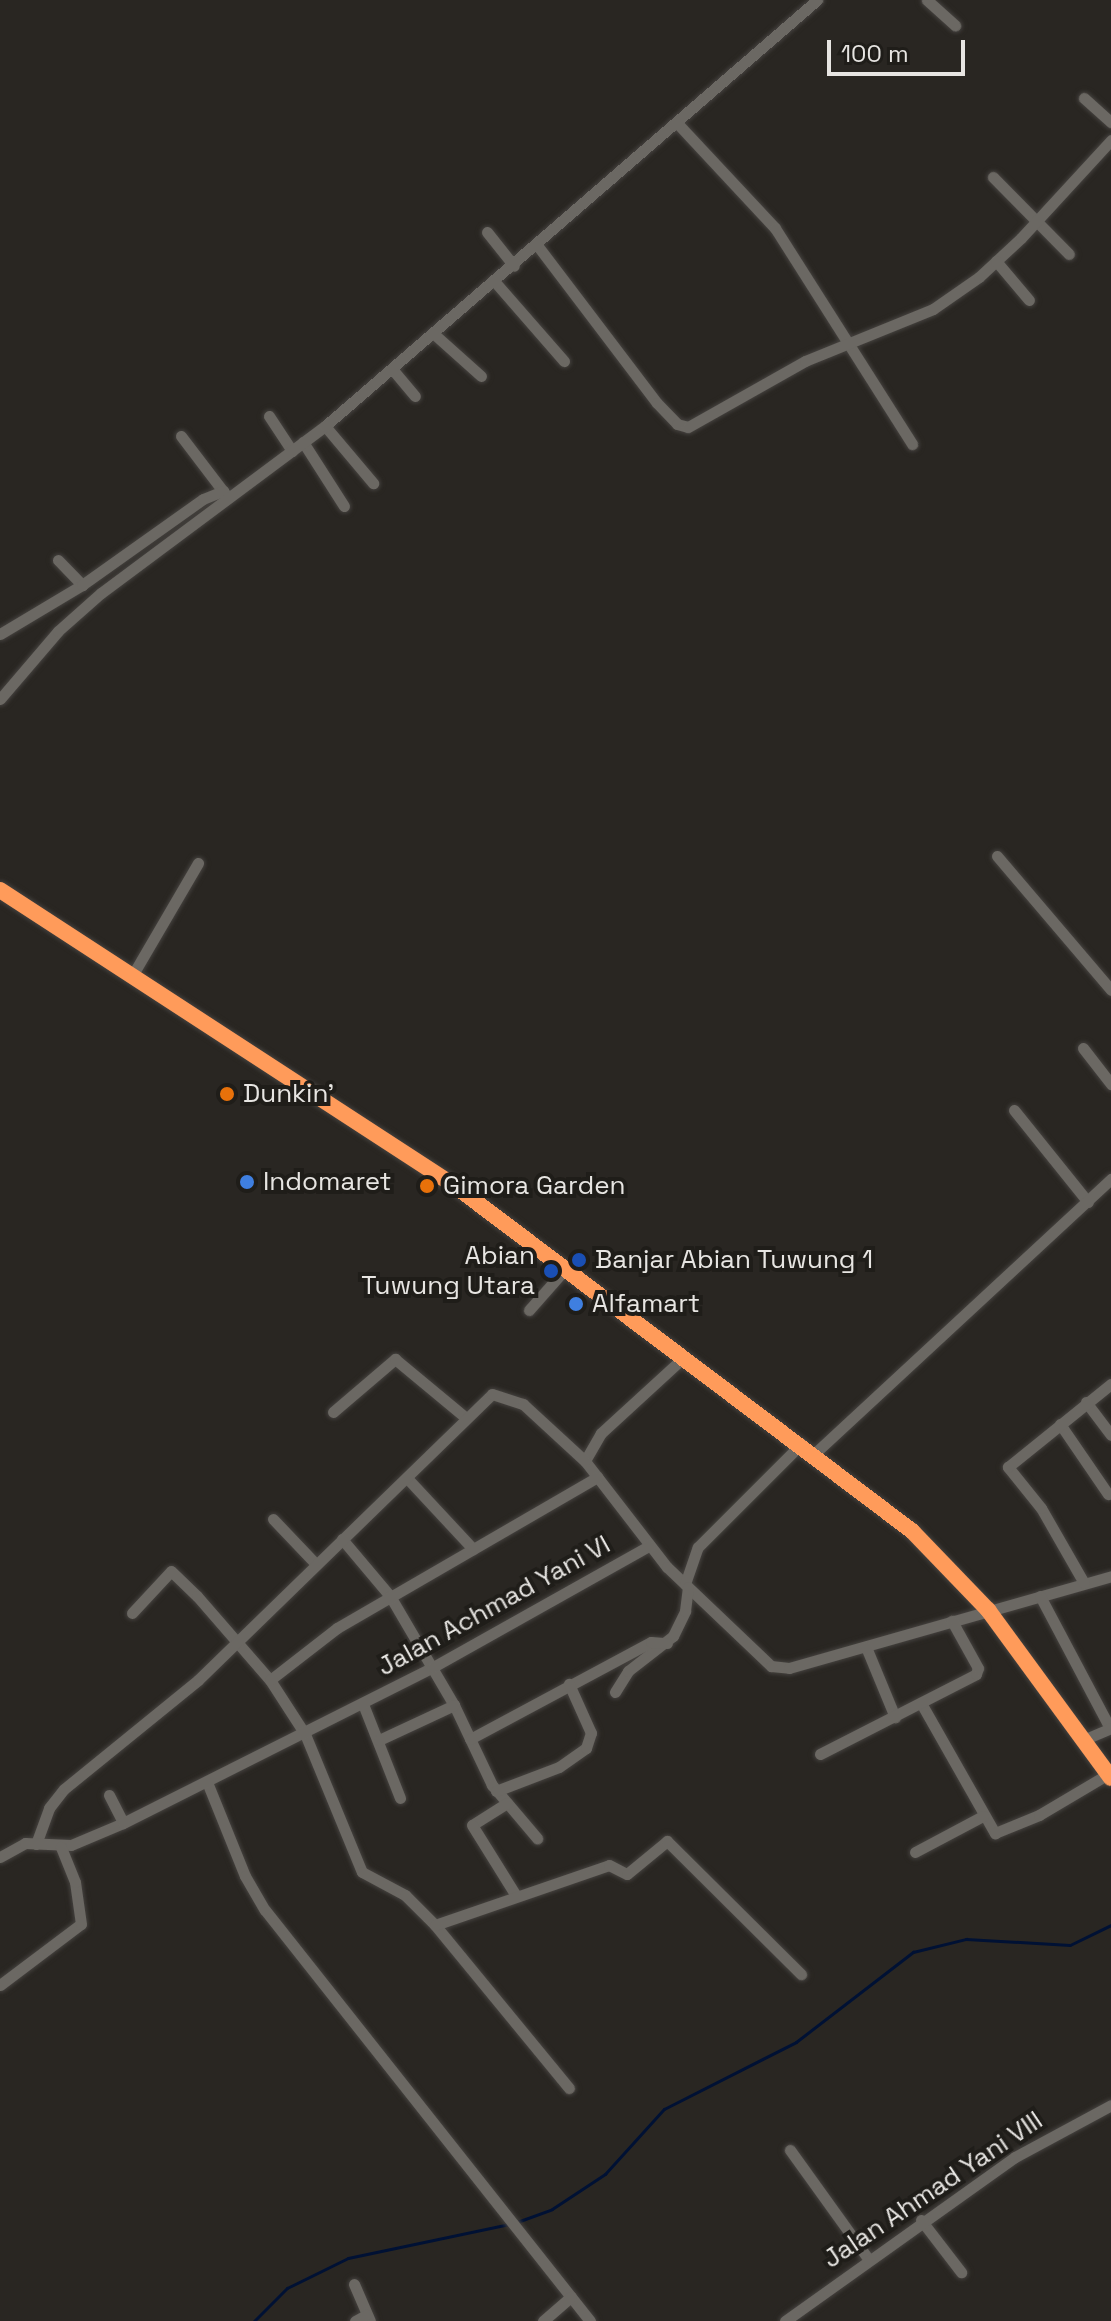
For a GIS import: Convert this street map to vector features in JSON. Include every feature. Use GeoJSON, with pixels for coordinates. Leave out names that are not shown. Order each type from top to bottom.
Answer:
{"type":"FeatureCollection","features":[{"type":"Feature","properties":{"kind":"highway"},"geometry":{"type":"LineString","coordinates":[[0,890],[455,1186],[807,1449],[930,1545],[988,1610],[1109,1776]]}},
{"type":"Feature","properties":{"kind":"street"},"geometry":{"type":"LineString","coordinates":[[0,699],[58,631],[226,495],[292,451],[393,370],[817,0]]}},
{"type":"Feature","properties":{"kind":"street"},"geometry":{"type":"LineString","coordinates":[[927,0],[955,25]]}},
{"type":"Feature","properties":{"kind":"street"},"geometry":{"type":"LineString","coordinates":[[1084,98],[1111,122]]}},
{"type":"Feature","properties":{"kind":"street"},"geometry":{"type":"LineString","coordinates":[[678,124],[775,228],[846,346],[912,444]]}},
{"type":"Feature","properties":{"kind":"street"},"geometry":{"type":"LineString","coordinates":[[537,245],[669,417],[683,426],[694,425],[805,361],[933,309],[996,261],[1038,221],[1111,140]]}},
{"type":"Feature","properties":{"kind":"street"},"geometry":{"type":"LineString","coordinates":[[993,177],[1069,254]]}},
{"type":"Feature","properties":{"kind":"street"},"geometry":{"type":"LineString","coordinates":[[487,232],[514,266]]}},
{"type":"Feature","properties":{"kind":"street"},"geometry":{"type":"LineString","coordinates":[[996,261],[1029,300]]}},
{"type":"Feature","properties":{"kind":"street"},"geometry":{"type":"LineString","coordinates":[[495,282],[564,361]]}},
{"type":"Feature","properties":{"kind":"street"},"geometry":{"type":"LineString","coordinates":[[434,334],[481,376]]}},
{"type":"Feature","properties":{"kind":"street"},"geometry":{"type":"LineString","coordinates":[[393,370],[415,396]]}},
{"type":"Feature","properties":{"kind":"street"},"geometry":{"type":"LineString","coordinates":[[269,416],[292,451]]}},
{"type":"Feature","properties":{"kind":"street"},"geometry":{"type":"LineString","coordinates":[[325,426],[373,483]]}},
{"type":"Feature","properties":{"kind":"street"},"geometry":{"type":"LineString","coordinates":[[181,436],[226,495]]}},
{"type":"Feature","properties":{"kind":"street"},"geometry":{"type":"LineString","coordinates":[[303,442],[344,506]]}},
{"type":"Feature","properties":{"kind":"street"},"geometry":{"type":"LineString","coordinates":[[0,634],[82,585],[193,505],[226,495]]}},
{"type":"Feature","properties":{"kind":"street"},"geometry":{"type":"LineString","coordinates":[[123,555],[133,568]]}},
{"type":"Feature","properties":{"kind":"street"},"geometry":{"type":"LineString","coordinates":[[58,560],[82,585]]}},
{"type":"Feature","properties":{"kind":"street"},"geometry":{"type":"LineString","coordinates":[[997,856],[1111,990]]}},
{"type":"Feature","properties":{"kind":"street"},"geometry":{"type":"LineString","coordinates":[[132,976],[198,863]]}},
{"type":"Feature","properties":{"kind":"street"},"geometry":{"type":"LineString","coordinates":[[1083,1048],[1111,1084]]}},
{"type":"Feature","properties":{"kind":"street"},"geometry":{"type":"LineString","coordinates":[[1014,1110],[1088,1202]]}},
{"type":"Feature","properties":{"kind":"street"},"geometry":{"type":"LineString","coordinates":[[615,1692],[628,1671],[679,1627],[683,1582],[698,1547],[1111,1179]]}},
{"type":"Feature","properties":{"kind":"street"},"geometry":{"type":"LineString","coordinates":[[529,1310],[566,1268]]}},
{"type":"Feature","properties":{"kind":"street"},"geometry":{"type":"LineString","coordinates":[[585,1461],[601,1433],[684,1357]]}},
{"type":"Feature","properties":{"kind":"street"},"geometry":{"type":"LineString","coordinates":[[333,1412],[395,1359],[466,1418]]}},
{"type":"Feature","properties":{"kind":"street"},"geometry":{"type":"LineString","coordinates":[[1084,1583],[1041,1508],[1008,1469],[1111,1384]]}},
{"type":"Feature","properties":{"kind":"street"},"geometry":{"type":"LineString","coordinates":[[36,1844],[49,1808],[64,1789],[198,1680],[314,1562],[407,1478],[493,1393],[508,1396],[585,1461],[649,1546]]}},
{"type":"Feature","properties":{"kind":"street"},"geometry":{"type":"LineString","coordinates":[[1086,1402],[1111,1435]]}},
{"type":"Feature","properties":{"kind":"street"},"geometry":{"type":"LineString","coordinates":[[1060,1424],[1108,1494]]}},
{"type":"Feature","properties":{"kind":"street"},"geometry":{"type":"LineString","coordinates":[[270,1680],[337,1628],[597,1477]]}},
{"type":"Feature","properties":{"kind":"street"},"geometry":{"type":"LineString","coordinates":[[407,1478],[473,1549]]}},
{"type":"Feature","properties":{"kind":"street"},"geometry":{"type":"LineString","coordinates":[[273,1519],[314,1562]]}},
{"type":"Feature","properties":{"kind":"street"},"geometry":{"type":"LineString","coordinates":[[342,1539],[390,1596],[454,1705],[496,1791],[537,1838]]}},
{"type":"Feature","properties":{"kind":"street","name":"Jalan Achmad Yani VI"},"geometry":{"type":"LineString","coordinates":[[0,1857],[17,1846],[36,1844],[61,1847],[123,1823],[363,1704],[649,1546],[683,1582],[776,1668],[866,1647],[1111,1576]]}},
{"type":"Feature","properties":{"kind":"street"},"geometry":{"type":"LineString","coordinates":[[132,1613],[172,1571],[236,1639],[270,1680],[305,1734],[358,1867],[405,1895],[435,1925],[569,2088]]}},
{"type":"Feature","properties":{"kind":"street"},"geometry":{"type":"LineString","coordinates":[[1040,1596],[1111,1728],[1083,1740]]}},
{"type":"Feature","properties":{"kind":"street"},"geometry":{"type":"LineString","coordinates":[[820,1754],[978,1672],[952,1621]]}},
{"type":"Feature","properties":{"kind":"street"},"geometry":{"type":"LineString","coordinates":[[470,1739],[569,1684],[664,1642]]}},
{"type":"Feature","properties":{"kind":"street"},"geometry":{"type":"LineString","coordinates":[[866,1647],[895,1717]]}},
{"type":"Feature","properties":{"kind":"street"},"geometry":{"type":"LineString","coordinates":[[496,1791],[559,1767],[586,1748],[591,1733],[569,1684]]}},
{"type":"Feature","properties":{"kind":"street"},"geometry":{"type":"LineString","coordinates":[[921,1703],[983,1816],[1000,1834],[1109,1776]]}},
{"type":"Feature","properties":{"kind":"street"},"geometry":{"type":"LineString","coordinates":[[363,1704],[400,1798]]}},
{"type":"Feature","properties":{"kind":"street"},"geometry":{"type":"LineString","coordinates":[[379,1740],[454,1705]]}},
{"type":"Feature","properties":{"kind":"street"},"geometry":{"type":"LineString","coordinates":[[207,1782],[245,1876],[265,1910],[590,2321]]}},
{"type":"Feature","properties":{"kind":"street"},"geometry":{"type":"LineString","coordinates":[[109,1795],[123,1823]]}},
{"type":"Feature","properties":{"kind":"street"},"geometry":{"type":"LineString","coordinates":[[507,1803],[472,1825],[515,1894]]}},
{"type":"Feature","properties":{"kind":"street"},"geometry":{"type":"LineString","coordinates":[[915,1852],[983,1816]]}},
{"type":"Feature","properties":{"kind":"street"},"geometry":{"type":"LineString","coordinates":[[435,1925],[515,1894],[609,1865],[627,1874],[667,1841],[801,1974]]}},
{"type":"Feature","properties":{"kind":"street"},"geometry":{"type":"LineString","coordinates":[[0,1985],[81,1924],[75,1882],[61,1847]]}},
{"type":"Feature","properties":{"kind":"street","name":"Jalan Ahmad Yani VIII"},"geometry":{"type":"LineString","coordinates":[[789,2320],[867,2257],[1015,2157],[1111,2105]]}},
{"type":"Feature","properties":{"kind":"street"},"geometry":{"type":"LineString","coordinates":[[790,2150],[867,2257]]}},
{"type":"Feature","properties":{"kind":"street"},"geometry":{"type":"LineString","coordinates":[[921,2220],[961,2272]]}},
{"type":"Feature","properties":{"kind":"street"},"geometry":{"type":"LineString","coordinates":[[354,2284],[368,2318],[355,2321]]}},
{"type":"Feature","properties":{"kind":"street"},"geometry":{"type":"LineString","coordinates":[[543,2321],[571,2297]]}},
{"type":"Feature","properties":{"kind":"waterway"},"geometry":{"type":"LineString","coordinates":[[517,2222],[552,2209],[605,2174],[664,2109],[796,2042],[913,1952],[966,1939],[1070,1945],[1111,1925]]}},
{"type":"Feature","properties":{"kind":"waterway"},"geometry":{"type":"LineString","coordinates":[[254,2321],[287,2288],[348,2258],[509,2224]]}},
{"type":"Feature","properties":{"kind":"place","name":"Dunkin'"},"geometry":{"type":"Point","coordinates":[227,1094]}},
{"type":"Feature","properties":{"kind":"place","name":"Indomaret"},"geometry":{"type":"Point","coordinates":[247,1182]}},
{"type":"Feature","properties":{"kind":"place","name":"Gimora Garden"},"geometry":{"type":"Point","coordinates":[427,1186]}},
{"type":"Feature","properties":{"kind":"place","name":"Banjar Abian Tuwung 1"},"geometry":{"type":"Point","coordinates":[579,1260]}},
{"type":"Feature","properties":{"kind":"place","name":"Abian Tuwung Utara"},"geometry":{"type":"Point","coordinates":[551,1271]}},
{"type":"Feature","properties":{"kind":"place","name":"Alfamart"},"geometry":{"type":"Point","coordinates":[576,1304]}}]}
